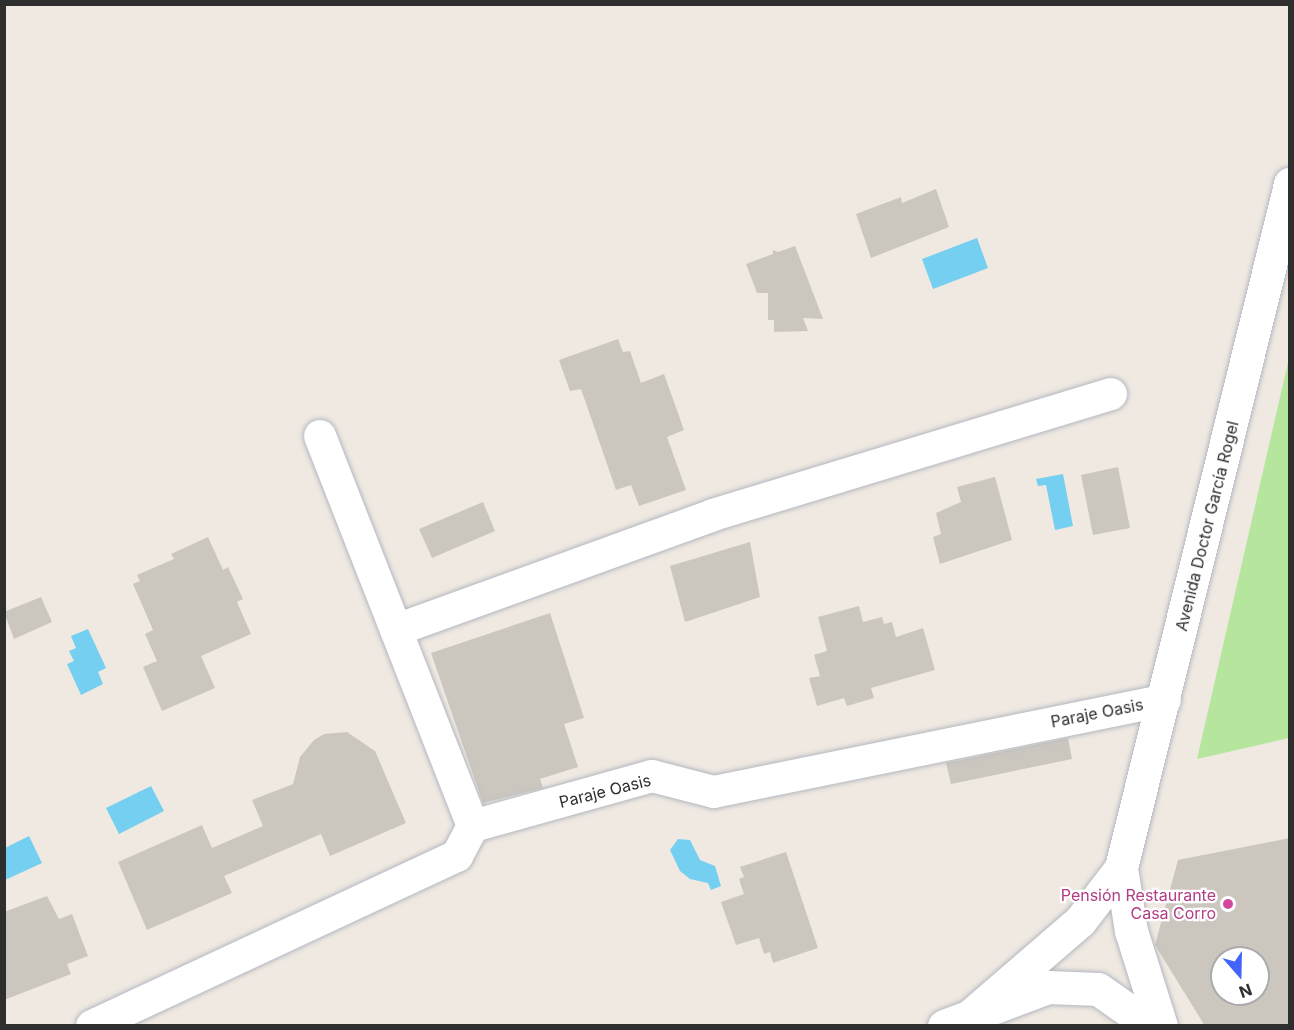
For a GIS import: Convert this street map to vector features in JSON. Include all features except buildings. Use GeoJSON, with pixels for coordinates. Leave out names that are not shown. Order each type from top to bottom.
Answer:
{"type":"FeatureCollection","features":[{"type":"Feature","properties":{"kind":"street","name":"Avenida Doctor García Rogel"},"geometry":{"type":"LineString","coordinates":[[958,1020],[1080,921],[1121,868],[1165,700],[1290,184]]}},
{"type":"Feature","properties":{"kind":"street"},"geometry":{"type":"LineString","coordinates":[[396,630],[713,515],[1111,394]]}},
{"type":"Feature","properties":{"kind":"street"},"geometry":{"type":"LineString","coordinates":[[92,1026],[457,856],[473,826],[320,436]]}},
{"type":"Feature","properties":{"kind":"street","name":"Paraje Oasis"},"geometry":{"type":"LineString","coordinates":[[473,826],[652,776],[714,792],[1165,700]]}},
{"type":"Feature","properties":{"kind":"street","name":"Avenida Doctor García Rogel"},"geometry":{"type":"LineString","coordinates":[[1121,868],[1131,931],[1161,1026]]}},
{"type":"Feature","properties":{"kind":"street"},"geometry":{"type":"LineString","coordinates":[[958,1020],[1048,987],[1098,989],[1151,1026]]}},
{"type":"Feature","properties":{"kind":"green space"},"geometry":{"type":"Polygon","coordinates":[[[1289,358],[1289,738],[1197,759],[1289,358]]]}},
{"type":"Feature","properties":{"kind":"water"},"geometry":{"type":"Polygon","coordinates":[[[977,238],[988,268],[933,289],[922,259],[977,238]]]}},
{"type":"Feature","properties":{"kind":"water"},"geometry":{"type":"Polygon","coordinates":[[[1063,474],[1073,526],[1055,530],[1046,485],[1038,486],[1036,479],[1063,474]]]}},
{"type":"Feature","properties":{"kind":"water"},"geometry":{"type":"Polygon","coordinates":[[[88,629],[106,668],[98,672],[103,684],[81,695],[67,664],[74,661],[69,651],[76,648],[71,636],[88,629]]]}},
{"type":"Feature","properties":{"kind":"water"},"geometry":{"type":"Polygon","coordinates":[[[151,786],[164,811],[119,834],[106,808],[151,786]]]}},
{"type":"Feature","properties":{"kind":"water"},"geometry":{"type":"Polygon","coordinates":[[[29,836],[42,863],[5,880],[5,848],[29,836]]]}},
{"type":"Feature","properties":{"kind":"water"},"geometry":{"type":"Polygon","coordinates":[[[678,839],[690,840],[700,860],[715,866],[721,886],[711,890],[708,883],[690,879],[680,871],[670,850],[678,839]]]}},
{"type":"Feature","properties":{"kind":"place","name":"Pensión Restaurante Casa Corro"},"geometry":{"type":"Point","coordinates":[1228,904]}}]}
